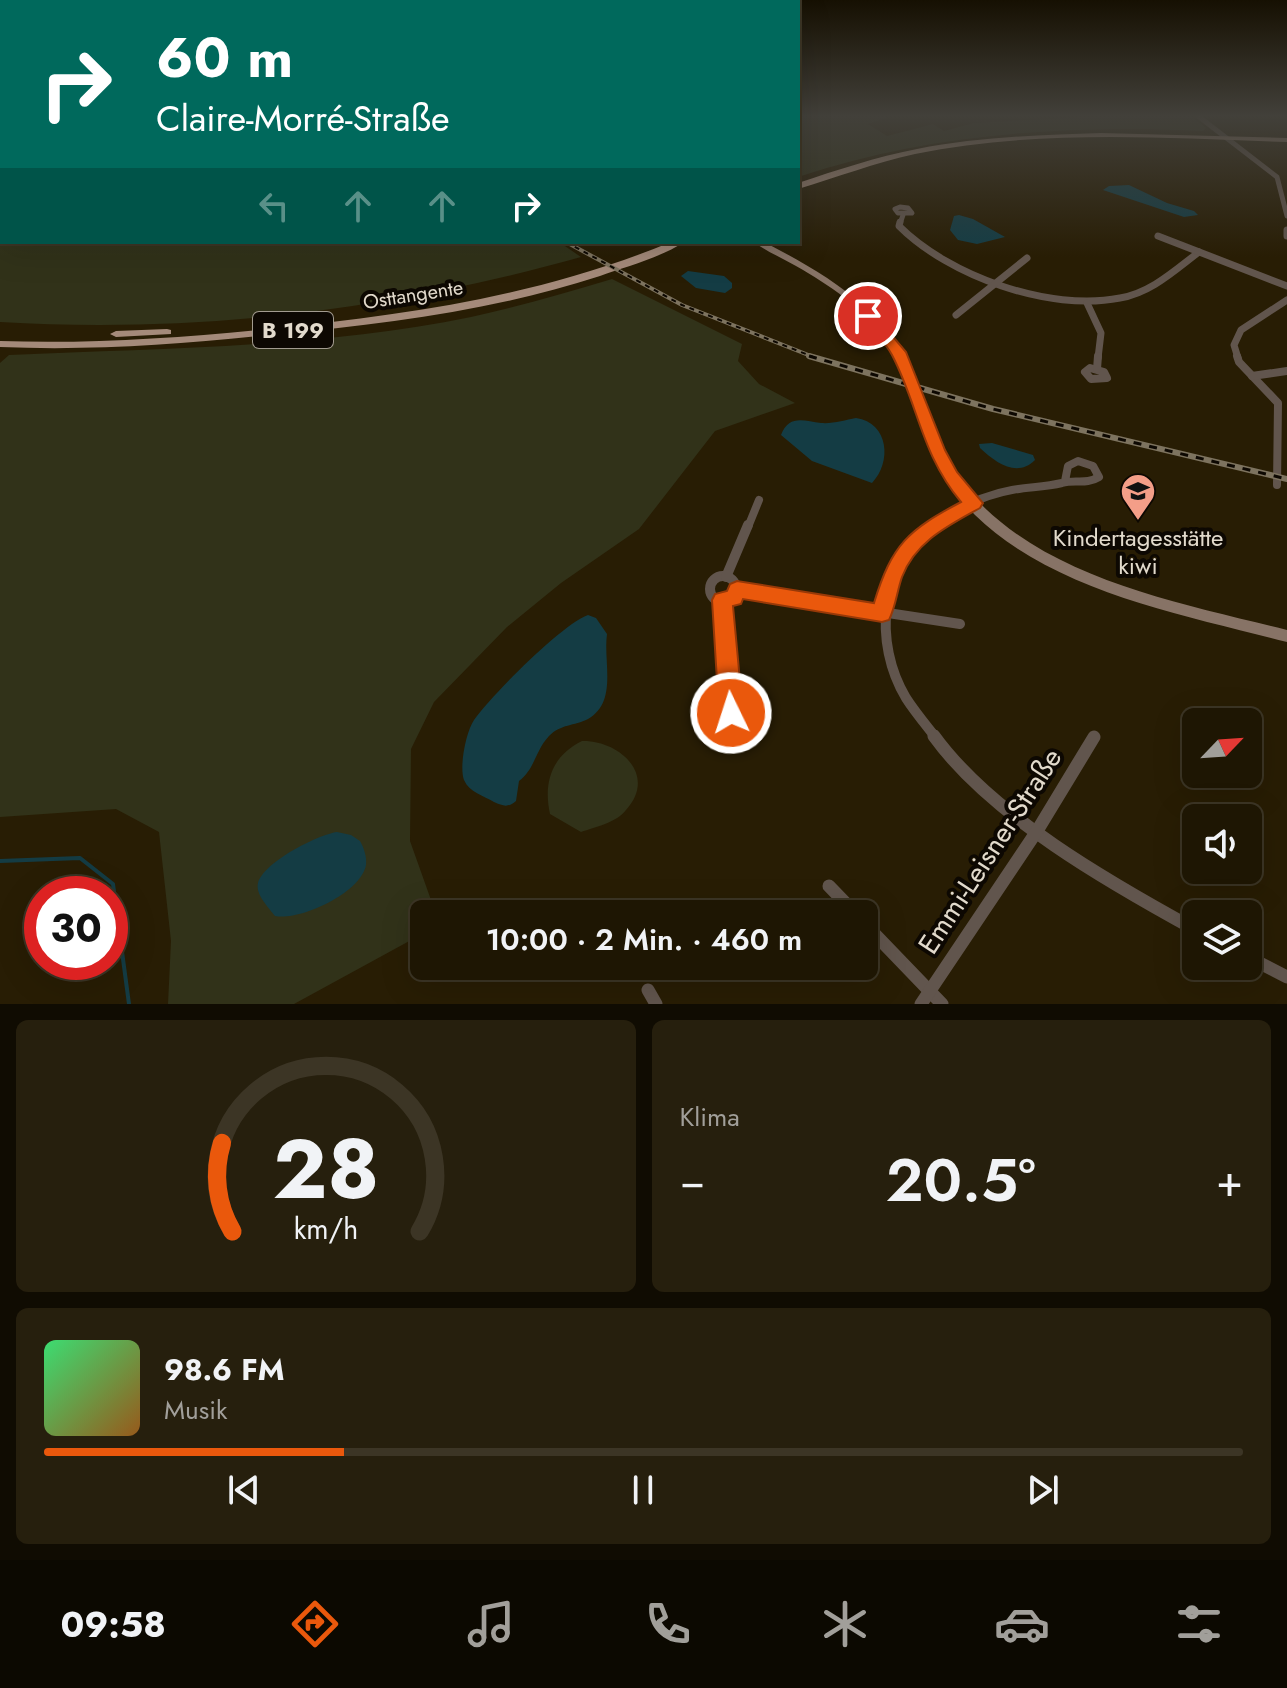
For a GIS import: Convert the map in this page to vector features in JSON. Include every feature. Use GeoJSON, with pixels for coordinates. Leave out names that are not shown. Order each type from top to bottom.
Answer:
{"type":"FeatureCollection","features":[{"type":"Feature","properties":{"kind":"main road"},"geometry":{"type":"LineString","coordinates":[[800,179],[853,163]]}},
{"type":"Feature","properties":{"kind":"main road"},"geometry":{"type":"LineString","coordinates":[[800,185],[868,163]]}},
{"type":"Feature","properties":{"kind":"main road","name":"Osttangente"},"geometry":{"type":"LineString","coordinates":[[0,335],[184,331],[324,320],[456,300],[607,260],[651,244]]}},
{"type":"Feature","properties":{"kind":"main road","name":"Osttangente"},"geometry":{"type":"LineString","coordinates":[[0,344],[147,343],[330,326],[460,306],[523,292],[617,266],[674,244]]}},
{"type":"Feature","properties":{"kind":"main road"},"geometry":{"type":"LineString","coordinates":[[762,244],[823,279],[854,302],[881,330],[899,352],[936,450],[950,477],[973,503],[1011,537],[1083,577],[1113,589],[1287,636]]}},
{"type":"Feature","properties":{"kind":"street"},"geometry":{"type":"LineString","coordinates":[[1260,163],[1277,177],[1287,216]]}},
{"type":"Feature","properties":{"kind":"street"},"geometry":{"type":"LineString","coordinates":[[903,215],[899,226],[929,253],[995,283],[1087,303],[1141,292],[1199,252]]}},
{"type":"Feature","properties":{"kind":"street"},"geometry":{"type":"LineString","coordinates":[[1158,236],[1287,286]]}},
{"type":"Feature","properties":{"kind":"street"},"geometry":{"type":"LineString","coordinates":[[956,315],[1027,258]]}},
{"type":"Feature","properties":{"kind":"street"},"geometry":{"type":"LineString","coordinates":[[1277,485],[1278,403],[1234,353],[1236,336],[1287,300]]}},
{"type":"Feature","properties":{"kind":"street"},"geometry":{"type":"LineString","coordinates":[[1087,303],[1101,333],[1097,369]]}},
{"type":"Feature","properties":{"kind":"street"},"geometry":{"type":"LineString","coordinates":[[1252,376],[1287,371]]}},
{"type":"Feature","properties":{"kind":"street"},"geometry":{"type":"LineString","coordinates":[[1272,395],[1287,399]]}},
{"type":"Feature","properties":{"kind":"street"},"geometry":{"type":"LineString","coordinates":[[1065,481],[1053,487],[1014,490],[973,503],[926,530],[910,546],[893,575],[882,613],[894,677],[917,719],[978,783],[1037,831],[1100,875],[1182,922]]}},
{"type":"Feature","properties":{"kind":"street"},"geometry":{"type":"LineString","coordinates":[[726,577],[759,500]]}},
{"type":"Feature","properties":{"kind":"street"},"geometry":{"type":"LineString","coordinates":[[726,577],[735,583],[737,590],[733,598],[722,600],[711,595],[708,588],[714,578],[726,577]]}},
{"type":"Feature","properties":{"kind":"street"},"geometry":{"type":"LineString","coordinates":[[737,590],[960,624]]}},
{"type":"Feature","properties":{"kind":"street"},"geometry":{"type":"LineString","coordinates":[[722,600],[731,713]]}},
{"type":"Feature","properties":{"kind":"street","name":"Emmi-Leisner-Straße"},"geometry":{"type":"LineString","coordinates":[[925,998],[1037,831],[1094,737]]}},
{"type":"Feature","properties":{"kind":"street"},"geometry":{"type":"LineString","coordinates":[[829,886],[842,900]]}},
{"type":"Feature","properties":{"kind":"street","name":"Emmi-Leisner-Straße"},"geometry":{"type":"LineString","coordinates":[[878,940],[925,998],[942,1004]]}},
{"type":"Feature","properties":{"kind":"street"},"geometry":{"type":"LineString","coordinates":[[1262,964],[1287,977]]}},
{"type":"Feature","properties":{"kind":"street"},"geometry":{"type":"LineString","coordinates":[[648,990],[656,1004]]}},
{"type":"Feature","properties":{"kind":"green space"},"geometry":{"type":"Polygon","coordinates":[[[800,163],[845,163],[800,176],[800,163]]]}},
{"type":"Feature","properties":{"kind":"green space"},"geometry":{"type":"Polygon","coordinates":[[[0,244],[562,244],[581,257],[438,291],[293,314],[147,324],[0,322],[0,244]]]}},
{"type":"Feature","properties":{"kind":"green space"},"geometry":{"type":"Polygon","coordinates":[[[612,279],[742,344],[738,361],[759,384],[795,403],[715,431],[639,529],[561,583],[507,627],[434,702],[411,749],[410,841],[431,900],[410,900],[410,941],[294,1004],[168,1004],[171,941],[159,832],[116,809],[0,817],[0,363],[9,355],[241,345],[356,335],[471,317],[612,279]]]}},
{"type":"Feature","properties":{"kind":"green space"},"geometry":{"type":"Polygon","coordinates":[[[582,741],[609,746],[621,753],[630,762],[638,784],[635,797],[622,814],[581,832],[550,814],[548,791],[557,762],[582,741]]]}},
{"type":"Feature","properties":{"kind":"water"},"geometry":{"type":"Polygon","coordinates":[[[1129,185],[1198,215],[1184,217],[1103,190],[1109,186],[1129,185]]]}},
{"type":"Feature","properties":{"kind":"water"},"geometry":{"type":"Polygon","coordinates":[[[954,216],[973,219],[1005,237],[977,244],[958,240],[950,230],[954,216]]]}},
{"type":"Feature","properties":{"kind":"water"},"geometry":{"type":"Polygon","coordinates":[[[688,271],[724,276],[732,283],[732,288],[725,293],[696,288],[681,276],[688,271]]]}},
{"type":"Feature","properties":{"kind":"water"},"geometry":{"type":"Polygon","coordinates":[[[856,418],[875,427],[884,444],[883,465],[872,483],[812,461],[781,435],[793,421],[830,423],[856,418]]]}},
{"type":"Feature","properties":{"kind":"water"},"geometry":{"type":"Polygon","coordinates":[[[992,443],[1033,455],[1035,460],[1021,468],[1007,466],[986,454],[979,444],[992,443]]]}},
{"type":"Feature","properties":{"kind":"water"},"geometry":{"type":"Polygon","coordinates":[[[588,615],[596,618],[607,634],[606,692],[597,712],[549,736],[519,781],[513,803],[500,805],[473,791],[464,780],[462,766],[466,741],[474,720],[545,646],[588,615]]]}},
{"type":"Feature","properties":{"kind":"water"},"geometry":{"type":"Polygon","coordinates":[[[337,832],[360,841],[366,859],[362,875],[342,895],[328,903],[299,914],[275,916],[259,892],[258,883],[262,875],[292,851],[337,832]]]}},
{"type":"Feature","properties":{"kind":"waterway"},"geometry":{"type":"LineString","coordinates":[[0,861],[80,858],[113,884],[129,1004]]}},
{"type":"Feature","properties":{"kind":"railway"},"geometry":{"type":"LineString","coordinates":[[570,244],[682,305],[816,358]]}},
{"type":"Feature","properties":{"kind":"railway"},"geometry":{"type":"LineString","coordinates":[[809,356],[993,409],[1287,479]]}},
{"type":"Feature","properties":{"kind":"place","name":"Kindertagesstätte kiwi"},"geometry":{"type":"Point","coordinates":[1138,522]}},
{"type":"Feature","properties":{"kind":"route"},"geometry":{"type":"LineString","coordinates":[[731,713],[722,600],[733,598],[737,590],[882,613],[893,575],[910,546],[920,534],[973,503],[950,477],[936,450],[899,352],[868,316]]}}]}
